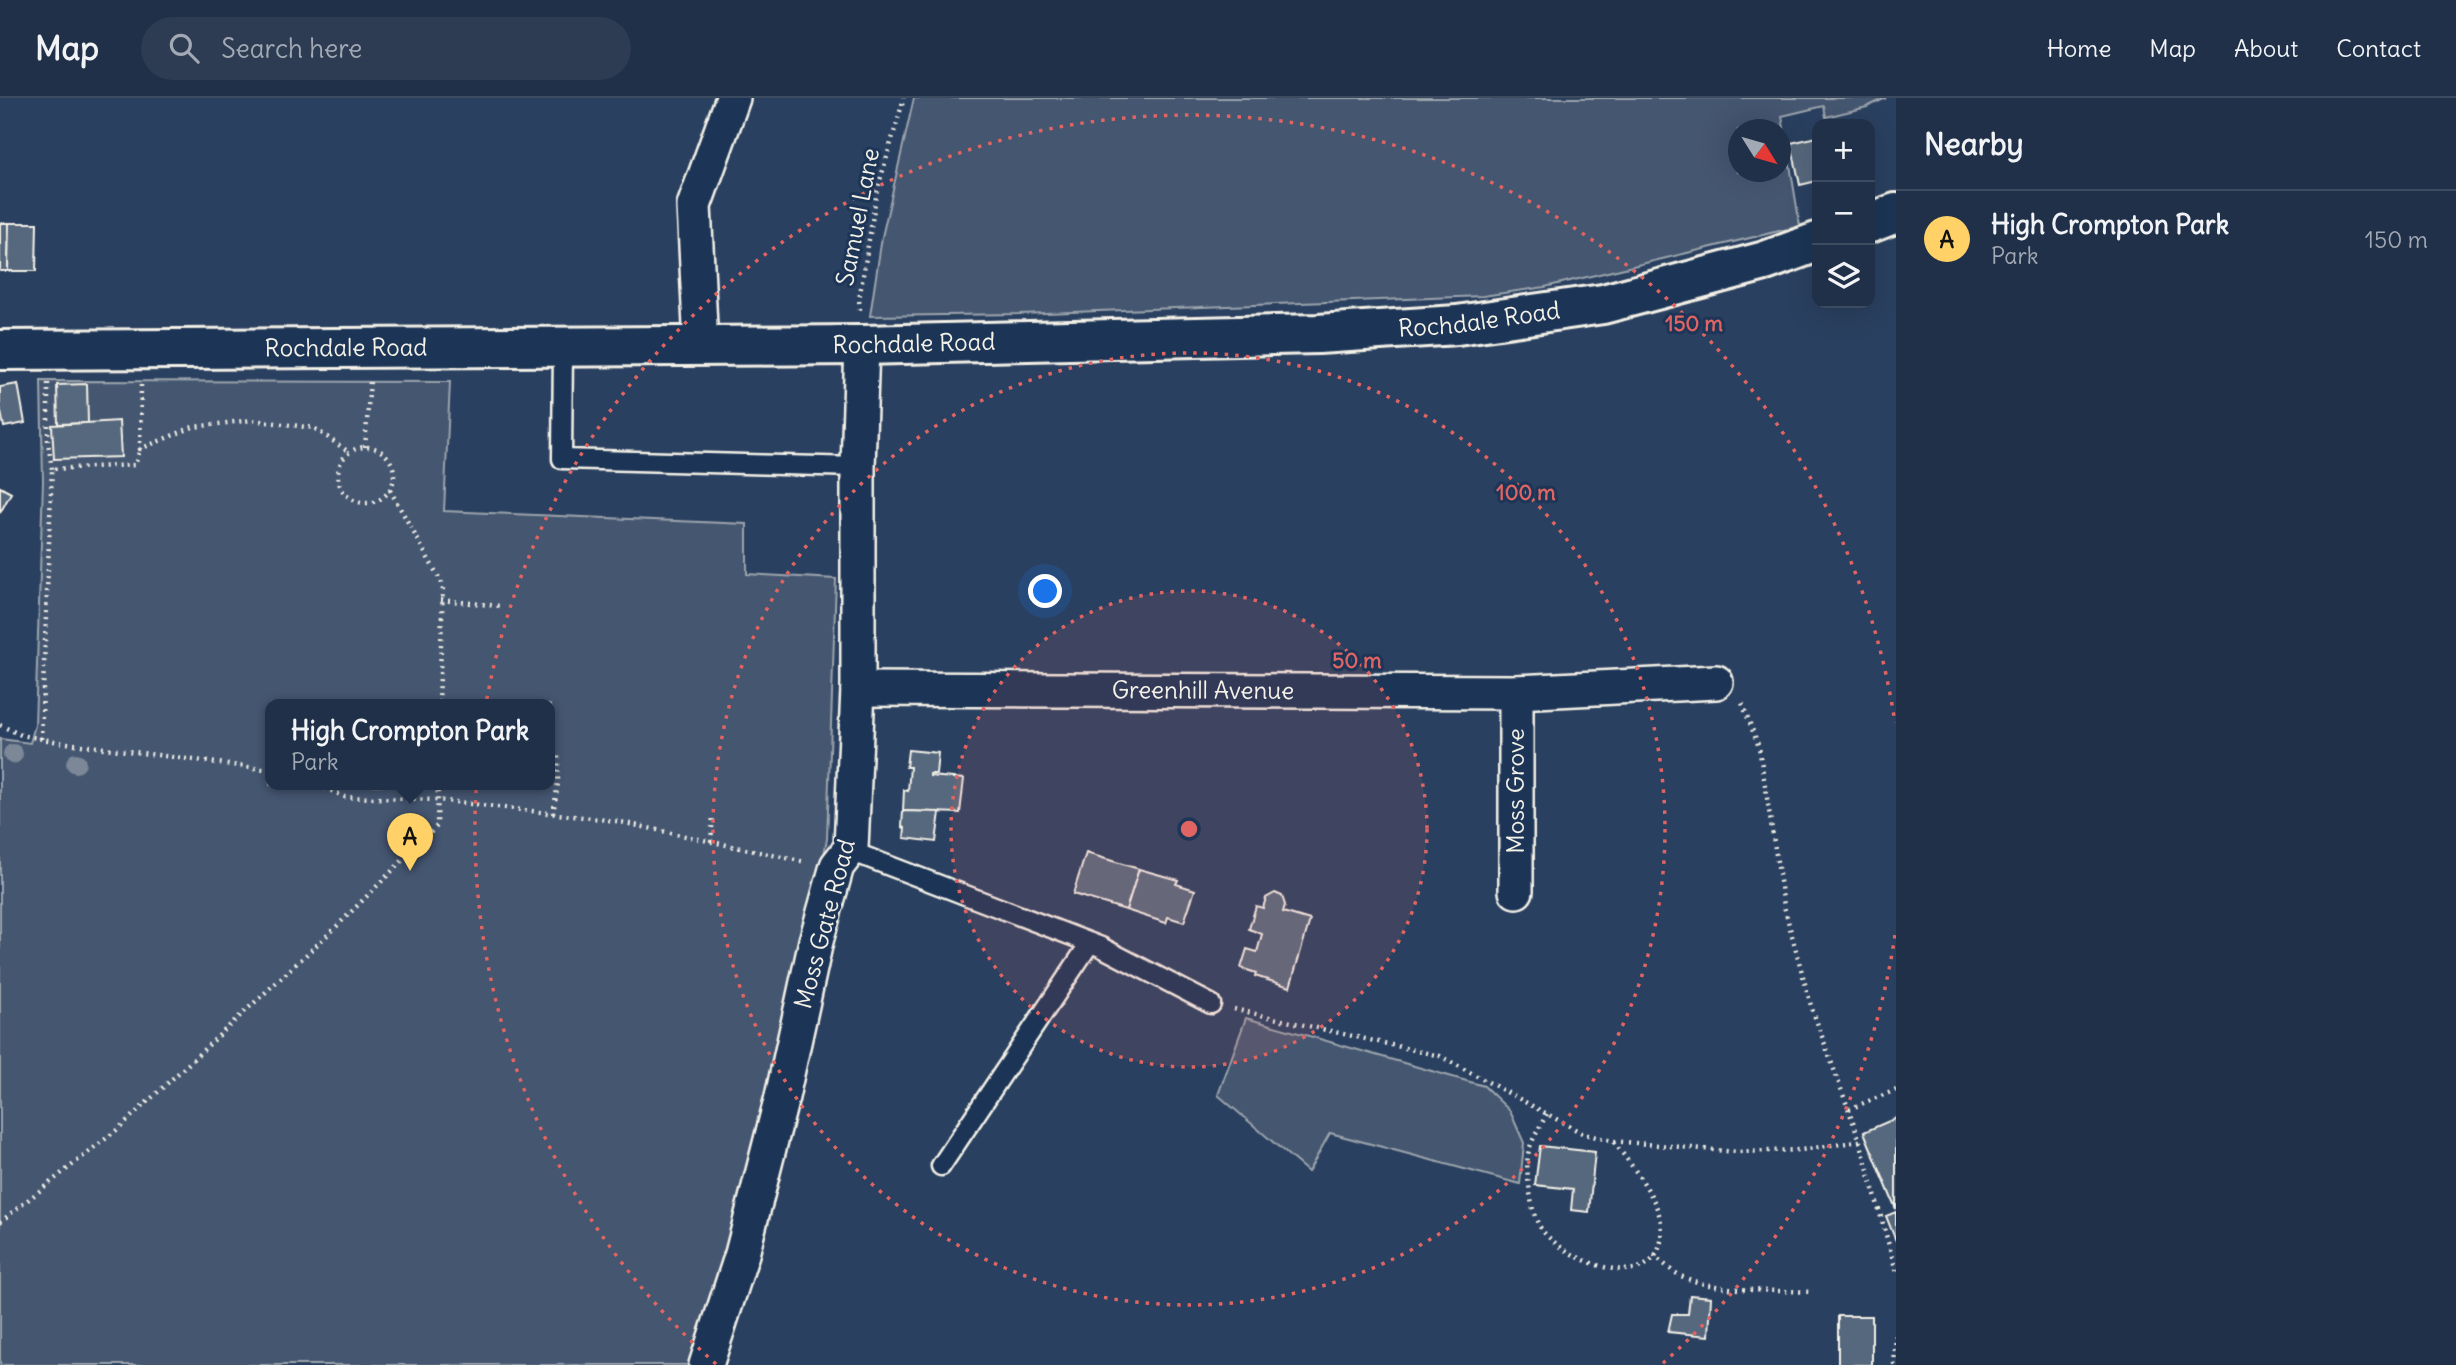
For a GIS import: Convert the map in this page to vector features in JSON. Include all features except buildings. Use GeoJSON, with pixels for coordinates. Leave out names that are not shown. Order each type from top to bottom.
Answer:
{"type":"FeatureCollection","features":[{"type":"Feature","properties":{"kind":"main road"},"geometry":{"type":"LineString","coordinates":[[1875,221],[1896,213]]}},
{"type":"Feature","properties":{"kind":"main road","name":"Rochdale Road"},"geometry":{"type":"LineString","coordinates":[[0,350],[862,345],[1318,334],[1457,325],[1603,304],[1765,261],[1812,244]]}},
{"type":"Feature","properties":{"kind":"street"},"geometry":{"type":"LineString","coordinates":[[701,346],[694,206],[733,98]]}},
{"type":"Feature","properties":{"kind":"street","name":"Moss Gate Road"},"geometry":{"type":"LineString","coordinates":[[706,1365],[742,1254],[782,1097],[817,941],[844,857],[858,689],[858,467],[862,345]]}},
{"type":"Feature","properties":{"kind":"street","name":"Greenhill Avenue"},"geometry":{"type":"LineString","coordinates":[[858,689],[1516,692],[1716,682]]}},
{"type":"Feature","properties":{"kind":"street","name":"Moss Grove"},"geometry":{"type":"LineString","coordinates":[[1516,692],[1516,891]]}},
{"type":"Feature","properties":{"kind":"lane"},"geometry":{"type":"LineString","coordinates":[[563,346],[562,459],[858,467]]}},
{"type":"Feature","properties":{"kind":"lane"},"geometry":{"type":"LineString","coordinates":[[844,857],[861,855],[1090,943],[1210,1004]]}},
{"type":"Feature","properties":{"kind":"lane"},"geometry":{"type":"LineString","coordinates":[[941,1166],[1090,943]]}},
{"type":"Feature","properties":{"kind":"path","name":"Samuel Lane"},"geometry":{"type":"LineString","coordinates":[[862,345],[859,300],[877,191],[904,98]]}},
{"type":"Feature","properties":{"kind":"path"},"geometry":{"type":"LineString","coordinates":[[365,447],[372,347]]}},
{"type":"Feature","properties":{"kind":"path"},"geometry":{"type":"LineString","coordinates":[[52,469],[135,465],[140,449],[141,348]]}},
{"type":"Feature","properties":{"kind":"path"},"geometry":{"type":"LineString","coordinates":[[41,739],[52,469],[48,442],[47,349]]}},
{"type":"Feature","properties":{"kind":"path"},"geometry":{"type":"LineString","coordinates":[[140,449],[193,427],[252,419],[314,428],[349,452]]}},
{"type":"Feature","properties":{"kind":"path"},"geometry":{"type":"LineString","coordinates":[[365,447],[379,450],[392,463],[394,472],[390,490],[376,501],[367,503],[348,498],[338,482],[339,463],[349,452],[365,447]]}},
{"type":"Feature","properties":{"kind":"path"},"geometry":{"type":"LineString","coordinates":[[390,490],[443,585],[439,699]]}},
{"type":"Feature","properties":{"kind":"path"},"geometry":{"type":"LineString","coordinates":[[441,600],[500,606]]}},
{"type":"Feature","properties":{"kind":"path"},"geometry":{"type":"LineString","coordinates":[[1716,682],[1730,686],[1744,703],[1759,747],[1784,906],[1811,1006],[1860,1141],[1896,1271]]}},
{"type":"Feature","properties":{"kind":"path"},"geometry":{"type":"LineString","coordinates":[[0,725],[21,735],[41,739],[265,769]]}},
{"type":"Feature","properties":{"kind":"path"},"geometry":{"type":"LineString","coordinates":[[553,814],[558,783],[558,756]]}},
{"type":"Feature","properties":{"kind":"path"},"geometry":{"type":"LineString","coordinates":[[329,790],[345,797],[438,800],[616,821],[822,866],[844,857]]}},
{"type":"Feature","properties":{"kind":"path"},"geometry":{"type":"LineString","coordinates":[[0,1222],[118,1129],[336,927],[437,826],[438,790]]}},
{"type":"Feature","properties":{"kind":"path"},"geometry":{"type":"LineString","coordinates":[[711,842],[713,815]]}},
{"type":"Feature","properties":{"kind":"path"},"geometry":{"type":"LineString","coordinates":[[1210,1004],[1440,1056],[1584,1134],[1613,1141],[1737,1152],[1801,1150],[1860,1141]]}},
{"type":"Feature","properties":{"kind":"path"},"geometry":{"type":"LineString","coordinates":[[1849,1109],[1896,1090]]}},
{"type":"Feature","properties":{"kind":"path"},"geometry":{"type":"LineString","coordinates":[[1546,1114],[1529,1149],[1527,1173],[1534,1214],[1542,1230],[1554,1243],[1597,1266],[1621,1271],[1641,1267],[1654,1255],[1661,1241],[1661,1222],[1653,1199],[1641,1178],[1613,1141]]}},
{"type":"Feature","properties":{"kind":"path"},"geometry":{"type":"LineString","coordinates":[[1654,1255],[1676,1273],[1694,1281],[1717,1286],[1813,1293]]}},
{"type":"Feature","properties":{"kind":"path"},"geometry":{"type":"LineString","coordinates":[[1894,1365],[1896,1335]]}},
{"type":"Feature","properties":{"kind":"shaded area"},"geometry":{"type":"Polygon","coordinates":[[[914,98],[1886,98],[1867,107],[1826,117],[1824,106],[1782,116],[1782,119],[1728,119],[1728,182],[1791,182],[1791,171],[1800,226],[1545,287],[1483,296],[1020,314],[870,316],[882,237],[914,98]]]}},
{"type":"Feature","properties":{"kind":"shaded area"},"geometry":{"type":"Polygon","coordinates":[[[41,381],[450,382],[444,511],[747,524],[747,574],[836,579],[827,839],[802,968],[723,1281],[687,1365],[0,1365],[0,739],[30,743],[35,725],[43,481],[41,381]]]}},
{"type":"Feature","properties":{"kind":"shaded area"},"geometry":{"type":"Polygon","coordinates":[[[1246,1018],[1484,1086],[1510,1111],[1524,1143],[1520,1184],[1330,1133],[1308,1172],[1218,1095],[1246,1018]]]}},
{"type":"Feature","properties":{"kind":"place","name":"High Crompton Park"},"geometry":{"type":"Point","coordinates":[410,871]}}]}
